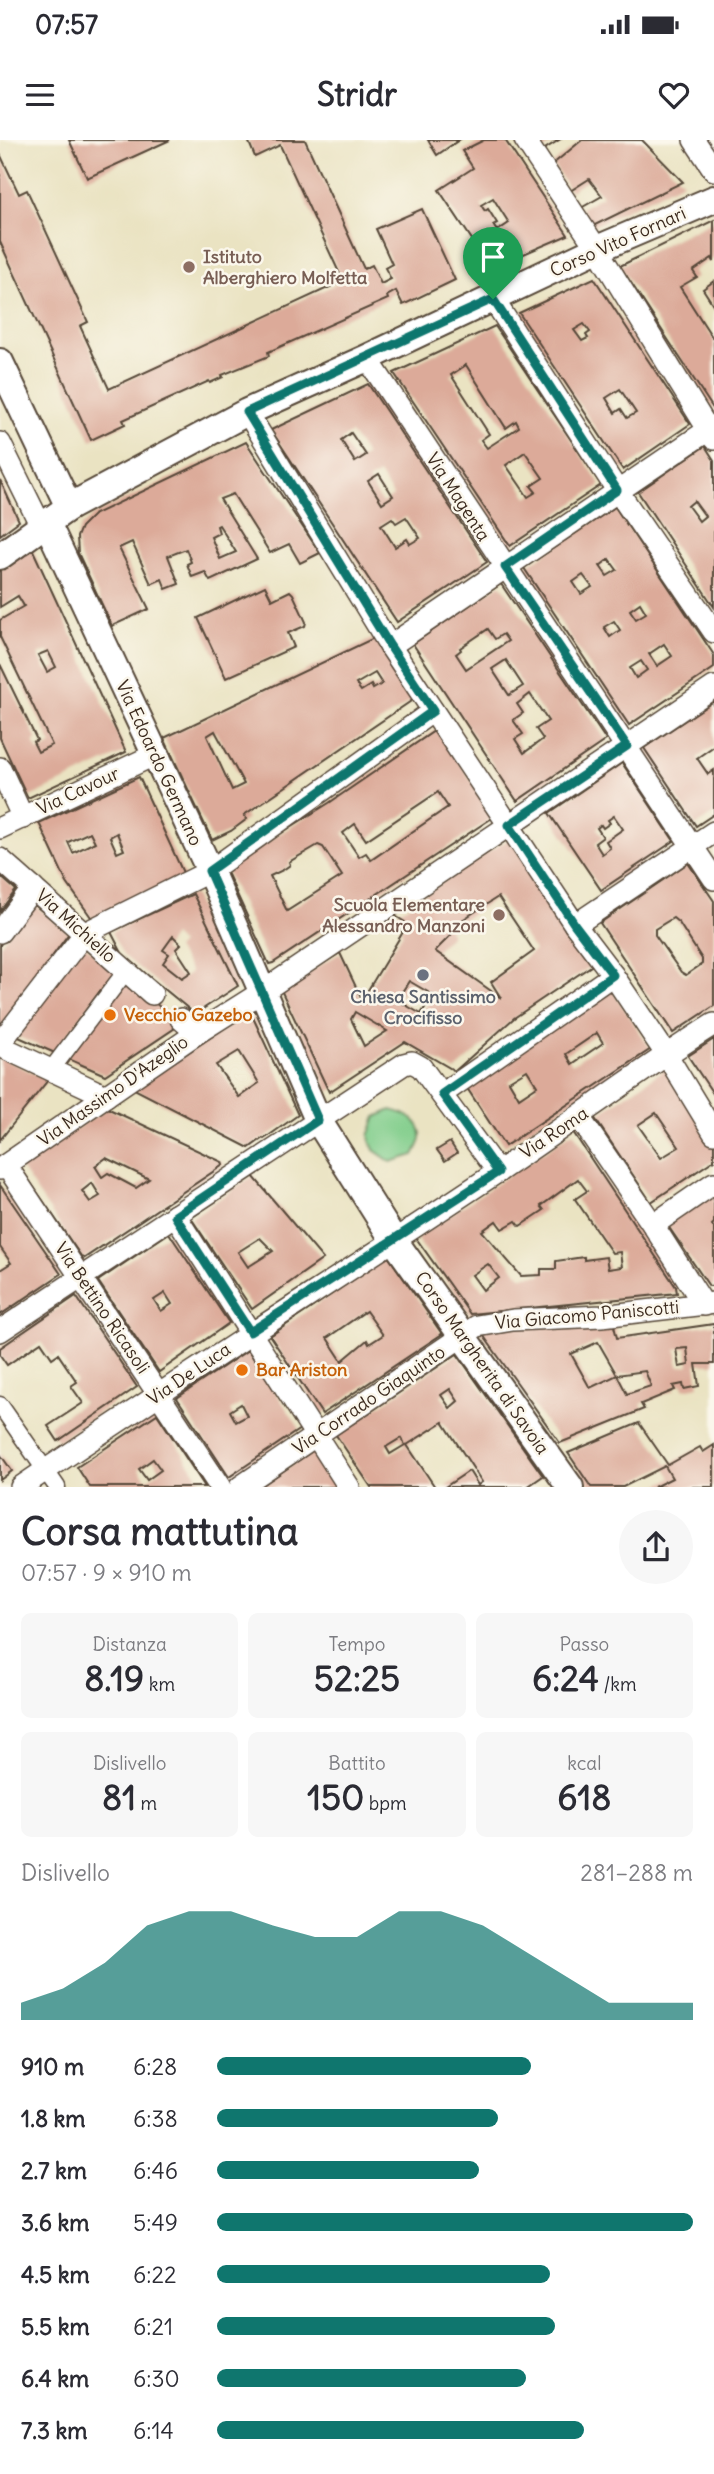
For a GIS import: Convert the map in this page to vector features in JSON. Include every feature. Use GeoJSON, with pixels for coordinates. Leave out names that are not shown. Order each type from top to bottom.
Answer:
{"type":"FeatureCollection","features":[{"type":"Feature","properties":{"kind":"street"},"geometry":{"type":"LineString","coordinates":[[390,646],[617,490],[712,431],[525,140]]}},
{"type":"Feature","properties":{"kind":"street"},"geometry":{"type":"LineString","coordinates":[[694,140],[714,170]]}},
{"type":"Feature","properties":{"kind":"street","name":"Corso Vito Fornari"},"geometry":{"type":"LineString","coordinates":[[0,556],[69,507],[247,412],[597,249],[714,199]]}},
{"type":"Feature","properties":{"kind":"street"},"geometry":{"type":"LineString","coordinates":[[493,299],[617,490],[714,632]]}},
{"type":"Feature","properties":{"kind":"street","name":"Via Magenta"},"geometry":{"type":"LineString","coordinates":[[367,358],[714,879]]}},
{"type":"Feature","properties":{"kind":"street"},"geometry":{"type":"LineString","coordinates":[[0,362],[69,507]]}},
{"type":"Feature","properties":{"kind":"street"},"geometry":{"type":"LineString","coordinates":[[247,412],[390,646],[575,925],[613,975],[666,1054],[714,1133]]}},
{"type":"Feature","properties":{"kind":"street","name":"Via Edoardo Germano"},"geometry":{"type":"LineString","coordinates":[[0,443],[44,524],[156,754],[318,1120]]}},
{"type":"Feature","properties":{"kind":"street","name":"Via Massimo D'Azeglio"},"geometry":{"type":"LineString","coordinates":[[3,1167],[714,687]]}},
{"type":"Feature","properties":{"kind":"street"},"geometry":{"type":"LineString","coordinates":[[106,1096],[0,1045],[85,933],[209,871],[433,711]]}},
{"type":"Feature","properties":{"kind":"street","name":"Via Cavour"},"geometry":{"type":"LineString","coordinates":[[0,828],[156,754]]}},
{"type":"Feature","properties":{"kind":"street"},"geometry":{"type":"LineString","coordinates":[[0,768],[23,818]]}},
{"type":"Feature","properties":{"kind":"street"},"geometry":{"type":"LineString","coordinates":[[575,925],[714,832]]}},
{"type":"Feature","properties":{"kind":"street","name":"Via Michiello"},"geometry":{"type":"LineString","coordinates":[[0,859],[152,994]]}},
{"type":"Feature","properties":{"kind":"street"},"geometry":{"type":"LineString","coordinates":[[0,932],[33,888]]}},
{"type":"Feature","properties":{"kind":"street"},"geometry":{"type":"LineString","coordinates":[[51,1070],[127,971]]}},
{"type":"Feature","properties":{"kind":"street"},"geometry":{"type":"LineString","coordinates":[[442,1094],[613,975]]}},
{"type":"Feature","properties":{"kind":"street"},"geometry":{"type":"LineString","coordinates":[[181,1019],[197,1034]]}},
{"type":"Feature","properties":{"kind":"street","name":"Via Roma"},"geometry":{"type":"LineString","coordinates":[[393,1239],[498,1172],[666,1054],[714,1024]]}},
{"type":"Feature","properties":{"kind":"street"},"geometry":{"type":"LineString","coordinates":[[0,1331],[404,1064],[412,1062],[421,1067],[498,1172]]}},
{"type":"Feature","properties":{"kind":"street"},"geometry":{"type":"LineString","coordinates":[[579,1117],[709,1304]]}},
{"type":"Feature","properties":{"kind":"street","name":"Corso Margherita di Savoia"},"geometry":{"type":"LineString","coordinates":[[318,1120],[393,1239],[565,1485]]}},
{"type":"Feature","properties":{"kind":"street","name":"Via Bettino Ricasoli"},"geometry":{"type":"LineString","coordinates":[[3,1167],[160,1393],[220,1487]]}},
{"type":"Feature","properties":{"kind":"street"},"geometry":{"type":"LineString","coordinates":[[653,1224],[714,1183]]}},
{"type":"Feature","properties":{"kind":"street"},"geometry":{"type":"LineString","coordinates":[[175,1216],[349,1487]]}},
{"type":"Feature","properties":{"kind":"street","name":"Via De Luca"},"geometry":{"type":"LineString","coordinates":[[21,1487],[52,1478],[160,1393],[393,1239]]}},
{"type":"Feature","properties":{"kind":"street","name":"Via Giacomo Paniscotti"},"geometry":{"type":"LineString","coordinates":[[464,1337],[477,1326],[494,1322],[602,1316],[709,1304]]}},
{"type":"Feature","properties":{"kind":"street","name":"Via Corrado Giaquinto"},"geometry":{"type":"LineString","coordinates":[[240,1487],[464,1337]]}},
{"type":"Feature","properties":{"kind":"street"},"geometry":{"type":"LineString","coordinates":[[0,1405],[52,1478]]}},
{"type":"Feature","properties":{"kind":"green space"},"geometry":{"type":"Polygon","coordinates":[[[391,1110],[402,1113],[416,1123],[421,1139],[414,1155],[391,1162],[374,1150],[369,1136],[376,1117],[391,1110]]]}},
{"type":"Feature","properties":{"kind":"building"},"geometry":{"type":"Polygon","coordinates":[[[69,140],[170,140],[87,178],[69,140]]]}},
{"type":"Feature","properties":{"kind":"building"},"geometry":{"type":"Polygon","coordinates":[[[248,140],[305,140],[364,269],[372,265],[381,284],[391,279],[385,268],[392,264],[376,229],[422,209],[455,280],[403,305],[396,291],[387,296],[388,299],[268,352],[269,356],[123,420],[125,424],[91,440],[0,242],[0,154],[19,194],[27,190],[88,322],[80,326],[109,389],[343,281],[280,145],[255,157],[248,140]]]}},
{"type":"Feature","properties":{"kind":"building"},"geometry":{"type":"Polygon","coordinates":[[[428,140],[459,140],[437,155],[428,140]]]}},
{"type":"Feature","properties":{"kind":"building"},"geometry":{"type":"Polygon","coordinates":[[[484,140],[505,140],[568,235],[491,268],[439,190],[473,168],[462,151],[484,140]],[[493,198],[481,205],[485,211],[488,209],[497,223],[493,225],[497,231],[509,223],[493,198]]]}},
{"type":"Feature","properties":{"kind":"building"},"geometry":{"type":"Polygon","coordinates":[[[537,140],[559,140],[543,150],[537,140]]]}},
{"type":"Feature","properties":{"kind":"building"},"geometry":{"type":"Polygon","coordinates":[[[582,140],[642,140],[683,182],[593,226],[581,208],[602,196],[589,179],[570,191],[553,164],[582,140]]]}},
{"type":"Feature","properties":{"kind":"building"},"geometry":{"type":"Polygon","coordinates":[[[714,220],[714,262],[712,258],[693,271],[697,277],[680,287],[714,340],[714,410],[620,266],[714,220]]]}},
{"type":"Feature","properties":{"kind":"building"},"geometry":{"type":"Polygon","coordinates":[[[594,278],[690,424],[623,470],[519,313],[594,278]],[[584,324],[574,330],[582,341],[588,338],[586,335],[590,332],[584,324]],[[620,389],[606,398],[615,413],[621,409],[627,418],[636,413],[620,389]]]}},
{"type":"Feature","properties":{"kind":"building"},"geometry":{"type":"Polygon","coordinates":[[[714,281],[714,306],[703,289],[714,281]]]}},
{"type":"Feature","properties":{"kind":"building"},"geometry":{"type":"Polygon","coordinates":[[[495,326],[601,485],[510,546],[394,373],[495,326]],[[466,365],[451,375],[489,434],[481,440],[487,448],[519,427],[516,421],[506,428],[466,365]],[[525,452],[506,465],[528,497],[536,492],[531,486],[543,478],[525,452]]]}},
{"type":"Feature","properties":{"kind":"building"},"geometry":{"type":"Polygon","coordinates":[[[368,384],[487,562],[397,622],[271,430],[368,384]],[[351,433],[341,440],[355,462],[366,455],[351,433]],[[379,474],[368,481],[382,503],[393,496],[379,474]],[[406,517],[396,523],[392,518],[381,525],[395,547],[407,539],[410,544],[420,538],[406,517]]]}},
{"type":"Feature","properties":{"kind":"building"},"geometry":{"type":"Polygon","coordinates":[[[246,442],[320,553],[300,563],[289,544],[270,553],[233,494],[220,499],[257,559],[210,581],[205,572],[192,577],[187,564],[191,562],[186,549],[168,556],[179,584],[166,589],[162,579],[151,584],[132,542],[119,548],[149,609],[112,626],[78,553],[77,537],[81,527],[93,515],[246,442]],[[219,525],[217,526],[219,533],[211,537],[220,559],[236,552],[219,525]]]}},
{"type":"Feature","properties":{"kind":"building"},"geometry":{"type":"Polygon","coordinates":[[[705,446],[714,460],[714,607],[638,492],[705,446]],[[694,501],[688,506],[699,521],[705,516],[694,501]]]}},
{"type":"Feature","properties":{"kind":"building"},"geometry":{"type":"Polygon","coordinates":[[[0,480],[19,521],[0,535],[0,480]]]}},
{"type":"Feature","properties":{"kind":"building"},"geometry":{"type":"Polygon","coordinates":[[[615,507],[714,655],[714,668],[629,725],[524,568],[615,507]],[[609,559],[600,566],[607,576],[617,570],[609,559]],[[583,575],[573,582],[581,594],[592,587],[583,575]],[[640,603],[630,610],[636,619],[646,613],[640,603]],[[614,621],[604,627],[610,637],[620,630],[614,621]],[[664,644],[649,654],[657,666],[672,656],[664,644]],[[641,661],[630,668],[636,678],[647,670],[641,661]]]}},
{"type":"Feature","properties":{"kind":"building"},"geometry":{"type":"Polygon","coordinates":[[[31,546],[126,752],[28,798],[0,738],[0,664],[37,740],[33,742],[38,752],[52,745],[0,637],[0,620],[24,606],[18,596],[0,607],[0,569],[31,546]],[[48,651],[38,655],[47,672],[56,667],[48,651]]]}},
{"type":"Feature","properties":{"kind":"building"},"geometry":{"type":"Polygon","coordinates":[[[501,584],[606,740],[517,801],[413,644],[501,584]],[[488,629],[460,648],[456,654],[466,669],[508,641],[503,634],[495,639],[488,629]],[[506,660],[492,669],[509,695],[523,686],[506,660]],[[530,694],[517,704],[523,713],[513,720],[523,734],[515,739],[524,753],[543,739],[536,729],[548,721],[530,694]]]}},
{"type":"Feature","properties":{"kind":"building"},"geometry":{"type":"Polygon","coordinates":[[[265,586],[272,600],[290,591],[293,594],[306,622],[305,626],[288,633],[294,647],[226,678],[198,618],[265,586]]]}},
{"type":"Feature","properties":{"kind":"building"},"geometry":{"type":"Polygon","coordinates":[[[376,637],[417,697],[244,815],[247,819],[231,831],[212,840],[164,738],[376,637]],[[375,673],[356,684],[361,691],[371,685],[373,689],[382,684],[375,673]],[[215,731],[207,736],[232,790],[244,784],[215,731]]]}},
{"type":"Feature","properties":{"kind":"building"},"geometry":{"type":"Polygon","coordinates":[[[714,701],[714,746],[697,758],[708,774],[714,770],[714,814],[696,826],[644,748],[714,701]]]}},
{"type":"Feature","properties":{"kind":"building"},"geometry":{"type":"Polygon","coordinates":[[[437,729],[495,816],[269,964],[225,868],[329,803],[437,729]],[[438,792],[366,840],[355,824],[343,833],[359,857],[366,853],[371,860],[448,807],[438,792]],[[318,845],[270,876],[287,911],[342,876],[323,847],[318,845]]]}},
{"type":"Feature","properties":{"kind":"building"},"geometry":{"type":"Polygon","coordinates":[[[622,763],[674,841],[601,890],[549,813],[622,763]],[[614,816],[603,828],[601,825],[597,828],[603,837],[595,843],[602,854],[610,848],[606,841],[623,829],[614,816]]]}},
{"type":"Feature","properties":{"kind":"building"},"geometry":{"type":"Polygon","coordinates":[[[139,777],[185,877],[93,920],[67,883],[39,823],[139,777]],[[90,832],[68,842],[73,853],[95,842],[90,832]],[[117,833],[110,837],[117,853],[124,850],[117,833]]]}},
{"type":"Feature","properties":{"kind":"building"},"geometry":{"type":"Polygon","coordinates":[[[510,838],[594,964],[514,1018],[455,1071],[405,1042],[329,1092],[281,990],[340,953],[362,1000],[403,932],[400,931],[405,922],[394,915],[510,838]],[[498,897],[448,929],[451,935],[435,951],[501,998],[491,982],[534,951],[498,897]],[[409,981],[397,1000],[421,1014],[433,995],[409,981]],[[355,1012],[351,1019],[364,1046],[387,1031],[355,1012]]]}},
{"type":"Feature","properties":{"kind":"building"},"geometry":{"type":"Polygon","coordinates":[[[688,863],[714,901],[714,1006],[673,1033],[600,923],[688,863]],[[673,918],[655,929],[655,935],[681,972],[686,975],[702,964],[702,959],[673,918]]]}},
{"type":"Feature","properties":{"kind":"building"},"geometry":{"type":"Polygon","coordinates":[[[0,876],[16,890],[0,911],[0,876]]]}},
{"type":"Feature","properties":{"kind":"building"},"geometry":{"type":"Polygon","coordinates":[[[193,894],[238,986],[195,1014],[123,955],[111,932],[193,894]],[[173,936],[163,950],[169,954],[163,963],[182,978],[191,972],[176,949],[181,944],[173,936]]]}},
{"type":"Feature","properties":{"kind":"building"},"geometry":{"type":"Polygon","coordinates":[[[32,903],[69,933],[0,1029],[0,945],[32,903]]]}},
{"type":"Feature","properties":{"kind":"building"},"geometry":{"type":"Polygon","coordinates":[[[82,943],[177,1021],[175,1028],[105,1075],[14,1035],[82,943]],[[103,987],[65,1038],[75,1045],[113,994],[103,987]]]}},
{"type":"Feature","properties":{"kind":"building"},"geometry":{"type":"Polygon","coordinates":[[[610,987],[651,1049],[505,1146],[465,1085],[610,987]],[[597,1033],[566,1054],[572,1064],[603,1043],[597,1033]],[[527,1070],[509,1081],[519,1098],[537,1086],[527,1070]]]}},
{"type":"Feature","properties":{"kind":"building"},"geometry":{"type":"Polygon","coordinates":[[[250,1011],[298,1115],[249,1148],[134,1089],[250,1011]],[[239,1051],[216,1065],[239,1097],[259,1083],[239,1051]]]}},
{"type":"Feature","properties":{"kind":"building"},"geometry":{"type":"Polygon","coordinates":[[[714,1039],[714,1095],[688,1056],[714,1039]]]}},
{"type":"Feature","properties":{"kind":"building"},"geometry":{"type":"Polygon","coordinates":[[[0,1057],[48,1080],[0,1140],[0,1057]]]}},
{"type":"Feature","properties":{"kind":"building"},"geometry":{"type":"Polygon","coordinates":[[[665,1069],[714,1143],[714,1160],[651,1202],[594,1117],[665,1069]],[[656,1113],[638,1125],[661,1158],[679,1147],[656,1113]]]}},
{"type":"Feature","properties":{"kind":"building"},"geometry":{"type":"Polygon","coordinates":[[[107,1108],[222,1162],[223,1165],[83,1259],[20,1167],[107,1108]],[[106,1158],[95,1166],[102,1177],[108,1173],[136,1188],[149,1179],[106,1158]],[[92,1183],[82,1191],[90,1202],[100,1196],[92,1183]]]}},
{"type":"Feature","properties":{"kind":"building"},"geometry":{"type":"Polygon","coordinates":[[[573,1132],[676,1287],[677,1293],[470,1314],[416,1238],[573,1132]],[[578,1179],[541,1206],[544,1210],[520,1226],[516,1221],[502,1229],[496,1221],[482,1231],[521,1276],[541,1275],[541,1269],[556,1269],[556,1261],[584,1257],[584,1260],[606,1257],[608,1269],[622,1267],[620,1252],[612,1253],[575,1199],[587,1191],[578,1179]],[[488,1264],[472,1275],[483,1290],[499,1278],[488,1264]]]}},
{"type":"Feature","properties":{"kind":"building"},"geometry":{"type":"Polygon","coordinates":[[[450,1142],[457,1153],[445,1161],[437,1150],[450,1142]]]}},
{"type":"Feature","properties":{"kind":"building"},"geometry":{"type":"Polygon","coordinates":[[[253,1176],[323,1259],[252,1309],[191,1218],[253,1176]],[[260,1238],[238,1252],[248,1267],[273,1251],[260,1238]]]}},
{"type":"Feature","properties":{"kind":"building"},"geometry":{"type":"Polygon","coordinates":[[[0,1185],[61,1274],[0,1315],[0,1270],[11,1263],[0,1247],[0,1185]]]}},
{"type":"Feature","properties":{"kind":"building"},"geometry":{"type":"Polygon","coordinates":[[[714,1191],[714,1286],[709,1286],[666,1223],[714,1191]]]}},
{"type":"Feature","properties":{"kind":"building"},"geometry":{"type":"Polygon","coordinates":[[[169,1233],[229,1323],[159,1372],[98,1281],[169,1233]],[[165,1293],[154,1300],[161,1311],[172,1304],[165,1293]]]}},
{"type":"Feature","properties":{"kind":"building"},"geometry":{"type":"Polygon","coordinates":[[[388,1256],[442,1334],[322,1414],[270,1336],[388,1256]],[[366,1311],[327,1338],[342,1361],[367,1340],[369,1344],[383,1335],[366,1311]]]}},
{"type":"Feature","properties":{"kind":"building"},"geometry":{"type":"Polygon","coordinates":[[[76,1296],[137,1387],[58,1441],[48,1426],[83,1403],[71,1386],[77,1382],[58,1354],[52,1358],[41,1342],[7,1365],[0,1355],[0,1348],[76,1296]]]}},
{"type":"Feature","properties":{"kind":"building"},"geometry":{"type":"Polygon","coordinates":[[[554,1323],[614,1326],[617,1338],[714,1324],[714,1364],[696,1364],[699,1386],[684,1389],[683,1384],[673,1386],[675,1390],[641,1404],[644,1409],[560,1443],[478,1328],[554,1323]],[[598,1342],[571,1354],[590,1388],[617,1375],[598,1342]],[[687,1348],[676,1349],[679,1367],[689,1365],[687,1348]],[[645,1371],[617,1375],[627,1394],[651,1386],[645,1371]]]}},
{"type":"Feature","properties":{"kind":"building"},"geometry":{"type":"Polygon","coordinates":[[[248,1350],[300,1429],[229,1477],[177,1398],[248,1350]],[[241,1404],[230,1411],[236,1422],[247,1416],[241,1404]]]}},
{"type":"Feature","properties":{"kind":"building"},"geometry":{"type":"Polygon","coordinates":[[[457,1354],[543,1476],[527,1487],[445,1487],[469,1471],[478,1485],[482,1482],[443,1422],[407,1445],[435,1487],[371,1487],[336,1435],[457,1354]],[[450,1389],[441,1395],[450,1408],[458,1401],[450,1389]],[[401,1438],[386,1447],[390,1454],[405,1445],[401,1438]]]}},
{"type":"Feature","properties":{"kind":"building"},"geometry":{"type":"Polygon","coordinates":[[[157,1414],[205,1487],[90,1487],[77,1467],[157,1414]],[[153,1459],[139,1469],[147,1480],[161,1470],[153,1459]]]}},
{"type":"Feature","properties":{"kind":"building"},"geometry":{"type":"Polygon","coordinates":[[[639,1423],[668,1465],[700,1447],[703,1452],[714,1445],[714,1487],[654,1487],[672,1478],[665,1466],[623,1487],[591,1487],[568,1453],[639,1423]]]}},
{"type":"Feature","properties":{"kind":"building"},"geometry":{"type":"Polygon","coordinates":[[[314,1450],[339,1487],[260,1487],[314,1450]]]}},
{"type":"Feature","properties":{"kind":"building"},"geometry":{"type":"Polygon","coordinates":[[[0,1454],[12,1471],[0,1480],[0,1454]]]}},
{"type":"Feature","properties":{"kind":"place","name":"Istituto Alberghiero Molfetta"},"geometry":{"type":"Point","coordinates":[189,267]}},
{"type":"Feature","properties":{"kind":"place","name":"Scuola Elementare Alessandro Manzoni"},"geometry":{"type":"Point","coordinates":[499,915]}},
{"type":"Feature","properties":{"kind":"place","name":"Chiesa Santissimo Crocifisso"},"geometry":{"type":"Point","coordinates":[423,975]}},
{"type":"Feature","properties":{"kind":"place","name":"Vecchio Gazebo"},"geometry":{"type":"Point","coordinates":[110,1015]}},
{"type":"Feature","properties":{"kind":"place","name":"Bar Ariston"},"geometry":{"type":"Point","coordinates":[242,1370]}},
{"type":"Feature","properties":{"kind":"route"},"geometry":{"type":"LineString","coordinates":[[493,299],[617,490],[505,567],[627,746],[509,825],[575,925],[613,975],[442,1094],[498,1172],[250,1332],[175,1216],[318,1120],[209,871],[433,711],[390,646],[247,412],[493,299]]}}]}
